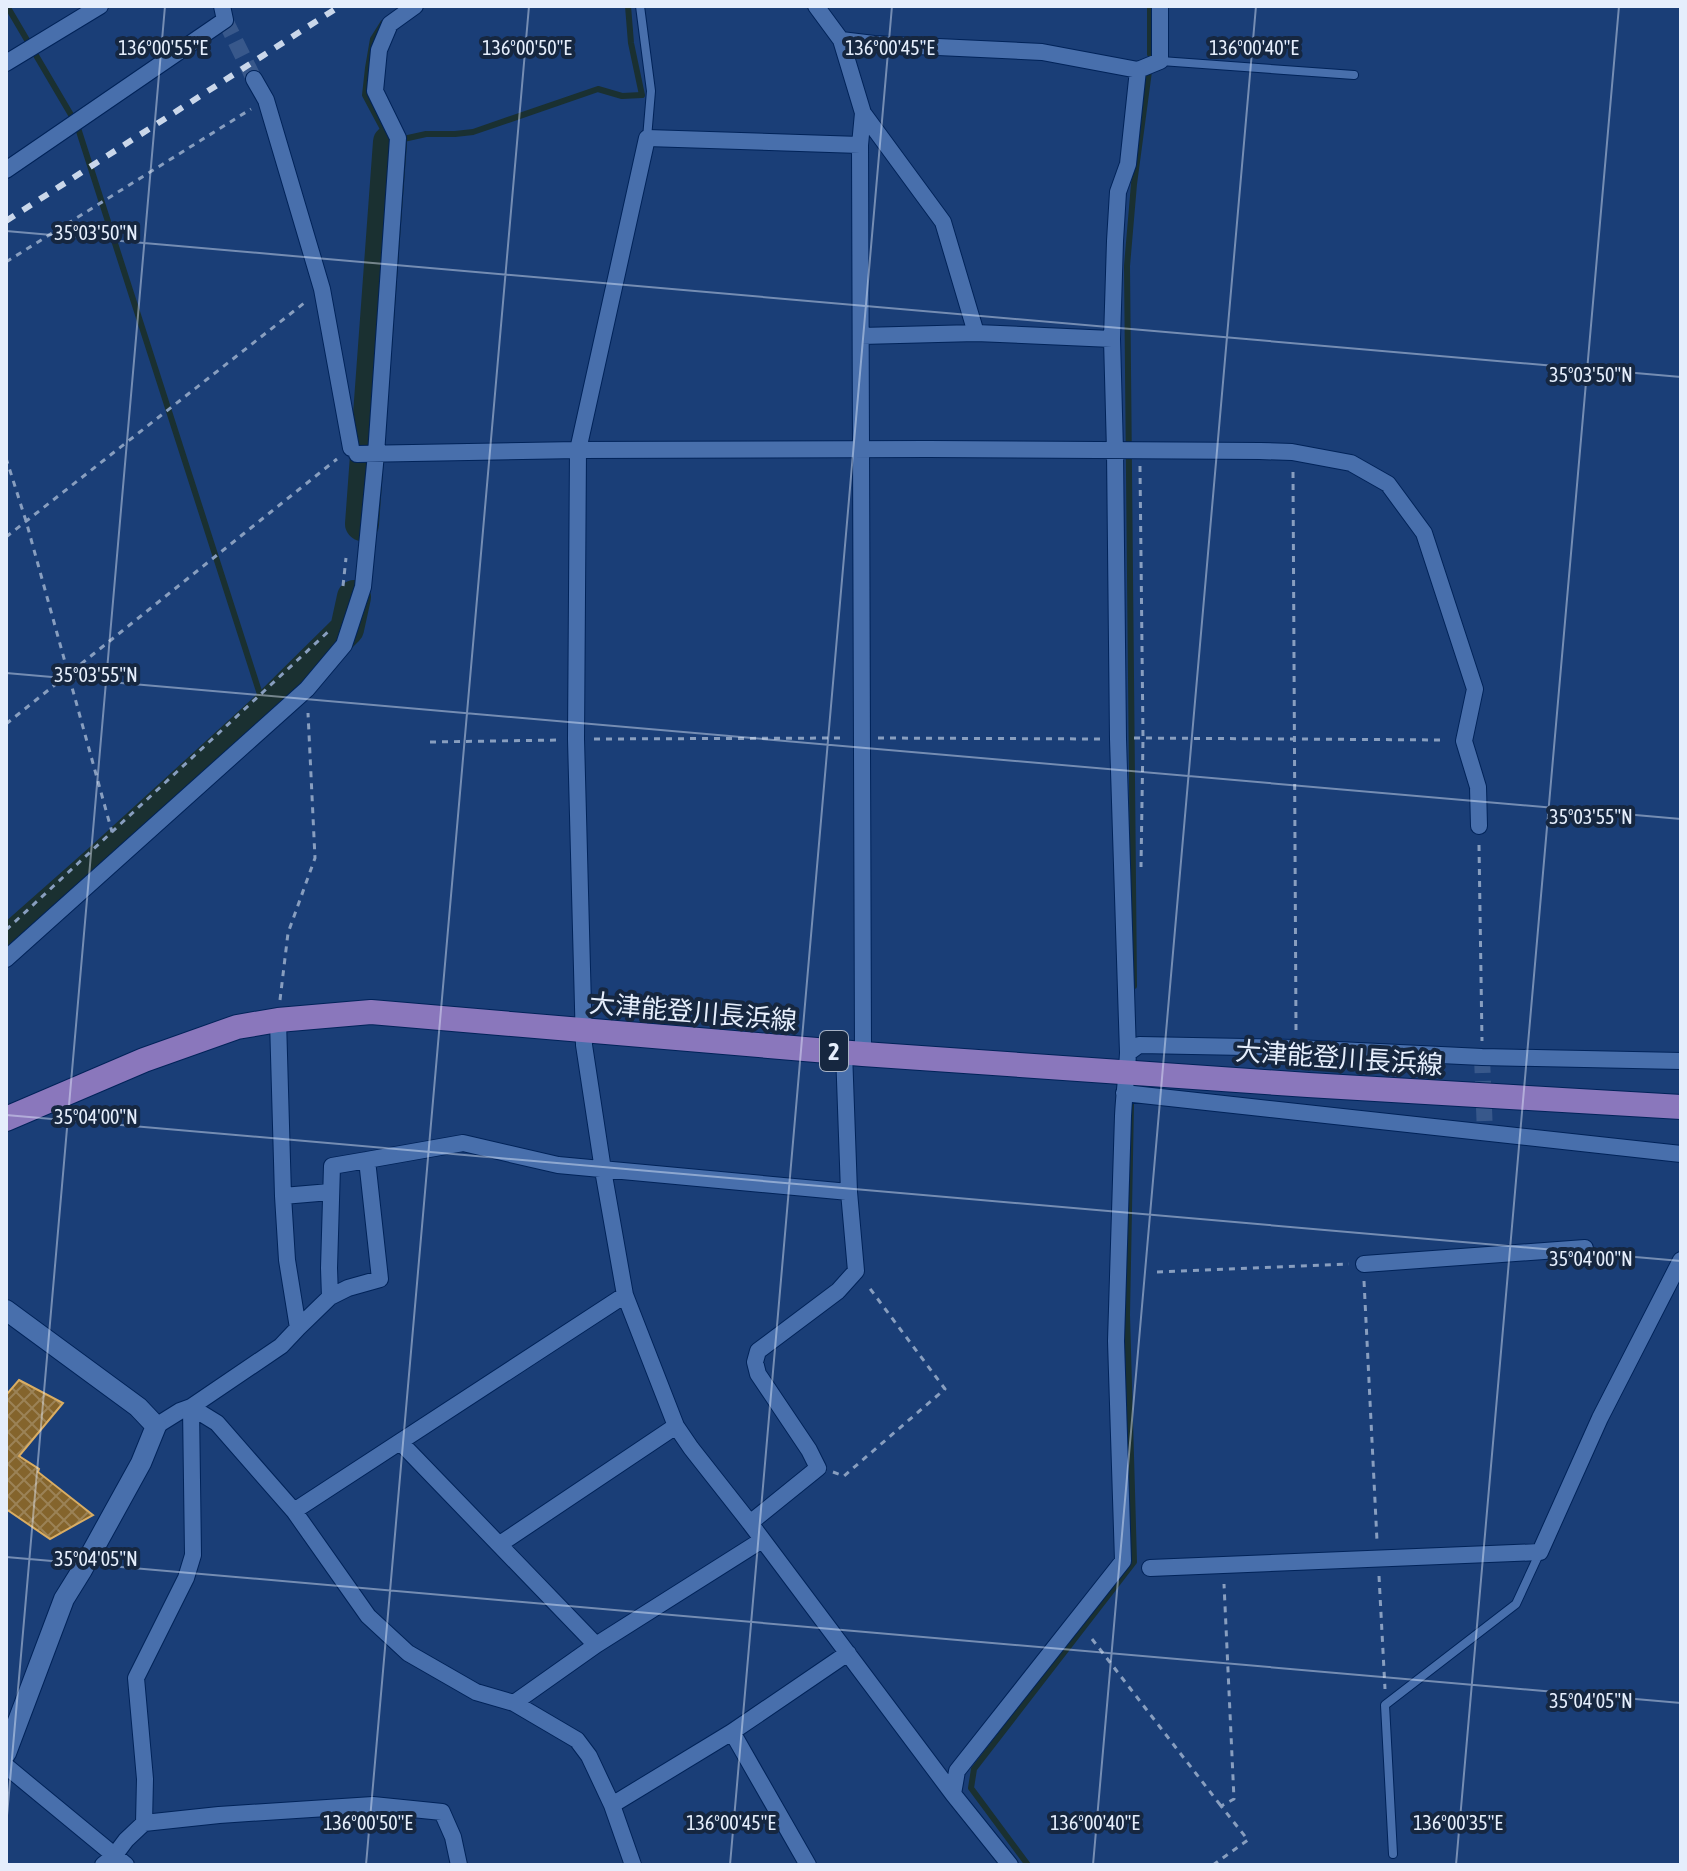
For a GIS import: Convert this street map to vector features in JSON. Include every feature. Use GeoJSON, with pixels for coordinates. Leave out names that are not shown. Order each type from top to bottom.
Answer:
{"type":"FeatureCollection","features":[{"type":"Feature","properties":{"kind":"main road","name":"大津能登川長浜線"},"geometry":{"type":"LineString","coordinates":[[6,1119],[144,1060],[237,1027],[371,1012],[854,1053],[1681,1107]]}},
{"type":"Feature","properties":{"kind":"street"},"geometry":{"type":"LineString","coordinates":[[6,63],[100,6]]}},
{"type":"Feature","properties":{"kind":"street"},"geometry":{"type":"LineString","coordinates":[[6,170],[225,20],[222,6]]}},
{"type":"Feature","properties":{"kind":"street"},"geometry":{"type":"LineString","coordinates":[[6,959],[307,689],[344,645],[363,587],[376,454],[398,138],[375,91],[379,50],[390,24],[415,6]]}},
{"type":"Feature","properties":{"kind":"street"},"geometry":{"type":"LineString","coordinates":[[816,6],[841,40],[863,113],[943,222],[976,333]]}},
{"type":"Feature","properties":{"kind":"street"},"geometry":{"type":"LineString","coordinates":[[841,40],[1042,52],[1138,70],[1160,61],[1160,6]]}},
{"type":"Feature","properties":{"kind":"street"},"geometry":{"type":"LineString","coordinates":[[953,1794],[957,1771],[1123,1561],[1116,1341],[1127,1072],[1118,739],[1128,451],[1112,339],[1118,192],[1128,164],[1138,70]]}},
{"type":"Feature","properties":{"kind":"street"},"geometry":{"type":"LineString","coordinates":[[254,79],[266,100],[322,289],[354,451],[376,454],[928,449],[1292,452],[1351,463],[1388,484],[1424,533],[1475,689],[1464,741],[1478,787],[1479,826]]}},
{"type":"Feature","properties":{"kind":"street"},"geometry":{"type":"LineString","coordinates":[[750,1523],[818,1468],[758,1374],[755,1362],[758,1351],[838,1291],[856,1271],[849,1192],[861,738],[860,145],[863,113]]}},
{"type":"Feature","properties":{"kind":"street"},"geometry":{"type":"LineString","coordinates":[[860,145],[647,138],[578,450],[576,739],[584,1045],[625,1295],[676,1426],[1010,1865]]}},
{"type":"Feature","properties":{"kind":"street"},"geometry":{"type":"LineString","coordinates":[[861,336],[976,333],[1112,339]]}},
{"type":"Feature","properties":{"kind":"street"},"geometry":{"type":"LineString","coordinates":[[278,1020],[287,1260],[298,1328]]}},
{"type":"Feature","properties":{"kind":"street"},"geometry":{"type":"LineString","coordinates":[[1127,1072],[1139,1045],[1681,1061]]}},
{"type":"Feature","properties":{"kind":"street"},"geometry":{"type":"LineString","coordinates":[[1127,1072],[1681,1154]]}},
{"type":"Feature","properties":{"kind":"street"},"geometry":{"type":"LineString","coordinates":[[330,1297],[332,1166],[463,1143],[558,1165],[849,1192]]}},
{"type":"Feature","properties":{"kind":"street"},"geometry":{"type":"LineString","coordinates":[[6,1753],[64,1599],[141,1463],[156,1426],[191,1407],[281,1346],[330,1297],[380,1279],[367,1160]]}},
{"type":"Feature","properties":{"kind":"street"},"geometry":{"type":"LineString","coordinates":[[283,1196],[330,1192]]}},
{"type":"Feature","properties":{"kind":"street"},"geometry":{"type":"LineString","coordinates":[[1364,1264],[1585,1248]]}},
{"type":"Feature","properties":{"kind":"street"},"geometry":{"type":"LineString","coordinates":[[1150,1568],[1540,1552],[1600,1418],[1681,1260]]}},
{"type":"Feature","properties":{"kind":"street"},"geometry":{"type":"LineString","coordinates":[[294,1511],[625,1295]]}},
{"type":"Feature","properties":{"kind":"street"},"geometry":{"type":"LineString","coordinates":[[6,1310],[138,1407],[156,1426]]}},
{"type":"Feature","properties":{"kind":"street"},"geometry":{"type":"LineString","coordinates":[[191,1407],[217,1423],[294,1511],[368,1616],[408,1653],[476,1692],[514,1703],[577,1740],[589,1756],[612,1805],[633,1865]]}},
{"type":"Feature","properties":{"kind":"street"},"geometry":{"type":"LineString","coordinates":[[144,1823],[145,1779],[136,1678],[186,1578],[193,1555],[191,1407]]}},
{"type":"Feature","properties":{"kind":"street"},"geometry":{"type":"LineString","coordinates":[[500,1544],[676,1426]]}},
{"type":"Feature","properties":{"kind":"street"},"geometry":{"type":"LineString","coordinates":[[400,1442],[596,1645]]}},
{"type":"Feature","properties":{"kind":"street"},"geometry":{"type":"LineString","coordinates":[[514,1703],[596,1645],[762,1540]]}},
{"type":"Feature","properties":{"kind":"street"},"geometry":{"type":"LineString","coordinates":[[612,1805],[732,1732],[848,1653]]}},
{"type":"Feature","properties":{"kind":"street"},"geometry":{"type":"LineString","coordinates":[[732,1732],[808,1865]]}},
{"type":"Feature","properties":{"kind":"street"},"geometry":{"type":"LineString","coordinates":[[6,1766],[114,1862],[126,1840],[144,1823],[373,1805],[442,1812],[453,1837],[459,1865]]}},
{"type":"Feature","properties":{"kind":"lane"},"geometry":{"type":"LineString","coordinates":[[640,6],[651,91],[647,138]]}},
{"type":"Feature","properties":{"kind":"lane"},"geometry":{"type":"LineString","coordinates":[[1160,61],[1354,75]]}},
{"type":"Feature","properties":{"kind":"lane"},"geometry":{"type":"LineString","coordinates":[[1393,1854],[1385,1705],[1516,1604],[1540,1552]]}},
{"type":"Feature","properties":{"kind":"path"},"geometry":{"type":"LineString","coordinates":[[6,262],[266,100]]}},
{"type":"Feature","properties":{"kind":"path"},"geometry":{"type":"LineString","coordinates":[[6,537],[322,289]]}},
{"type":"Feature","properties":{"kind":"path"},"geometry":{"type":"LineString","coordinates":[[6,724],[354,451]]}},
{"type":"Feature","properties":{"kind":"path"},"geometry":{"type":"LineString","coordinates":[[1128,451],[1141,738],[1464,741]]}},
{"type":"Feature","properties":{"kind":"path"},"geometry":{"type":"LineString","coordinates":[[1292,452],[1296,1048]]}},
{"type":"Feature","properties":{"kind":"path"},"geometry":{"type":"LineString","coordinates":[[6,458],[112,832]]}},
{"type":"Feature","properties":{"kind":"path"},"geometry":{"type":"LineString","coordinates":[[343,591],[348,545]]}},
{"type":"Feature","properties":{"kind":"path"},"geometry":{"type":"LineString","coordinates":[[6,930],[340,621]]}},
{"type":"Feature","properties":{"kind":"path"},"geometry":{"type":"LineString","coordinates":[[278,1020],[288,933],[315,858],[307,689]]}},
{"type":"Feature","properties":{"kind":"path"},"geometry":{"type":"LineString","coordinates":[[430,742],[1118,739]]}},
{"type":"Feature","properties":{"kind":"path"},"geometry":{"type":"LineString","coordinates":[[1479,826],[1482,1057]]}},
{"type":"Feature","properties":{"kind":"path"},"geometry":{"type":"LineString","coordinates":[[1157,1272],[1364,1264],[1385,1705]]}},
{"type":"Feature","properties":{"kind":"path"},"geometry":{"type":"LineString","coordinates":[[818,1468],[844,1476],[945,1389],[856,1271]]}},
{"type":"Feature","properties":{"kind":"path"},"geometry":{"type":"LineString","coordinates":[[1221,1806],[1234,1799],[1224,1565]]}},
{"type":"Feature","properties":{"kind":"path"},"geometry":{"type":"LineString","coordinates":[[1092,1639],[1248,1840],[1213,1865]]}},
{"type":"Feature","properties":{"kind":"building"},"geometry":{"type":"Polygon","coordinates":[[[19,1380],[63,1403],[19,1456],[93,1515],[50,1539],[6,1509],[6,1395],[19,1380]]]}},
{"type":"Feature","properties":{"kind":"waterway"},"geometry":{"type":"LineString","coordinates":[[7,6],[77,125],[265,710]]}},
{"type":"Feature","properties":{"kind":"waterway"},"geometry":{"type":"LineString","coordinates":[[383,23],[373,39],[365,95],[390,142],[426,134],[473,132],[598,89],[622,96],[642,95],[631,43],[628,6]]}},
{"type":"Feature","properties":{"kind":"waterway"},"geometry":{"type":"LineString","coordinates":[[1150,6],[1150,54]]}},
{"type":"Feature","properties":{"kind":"waterway"},"geometry":{"type":"LineString","coordinates":[[1134,986],[1127,266],[1149,71]]}},
{"type":"Feature","properties":{"kind":"waterway"},"geometry":{"type":"LineString","coordinates":[[362,524],[390,142]]}},
{"type":"Feature","properties":{"kind":"waterway"},"geometry":{"type":"LineString","coordinates":[[6,944],[265,710],[347,629],[354,597]]}},
{"type":"Feature","properties":{"kind":"waterway"},"geometry":{"type":"LineString","coordinates":[[1028,1865],[971,1788],[974,1769],[1134,1562],[1127,1315],[1131,1104]]}},
{"type":"Feature","properties":{"kind":"tunnel"},"geometry":{"type":"LineString","coordinates":[[225,20],[254,79]]}},
{"type":"Feature","properties":{"kind":"tunnel"},"geometry":{"type":"LineString","coordinates":[[1482,1057],[1485,1133]]}},
{"type":"Feature","properties":{"kind":"railway"},"geometry":{"type":"LineString","coordinates":[[6,221],[340,6]]}}]}
